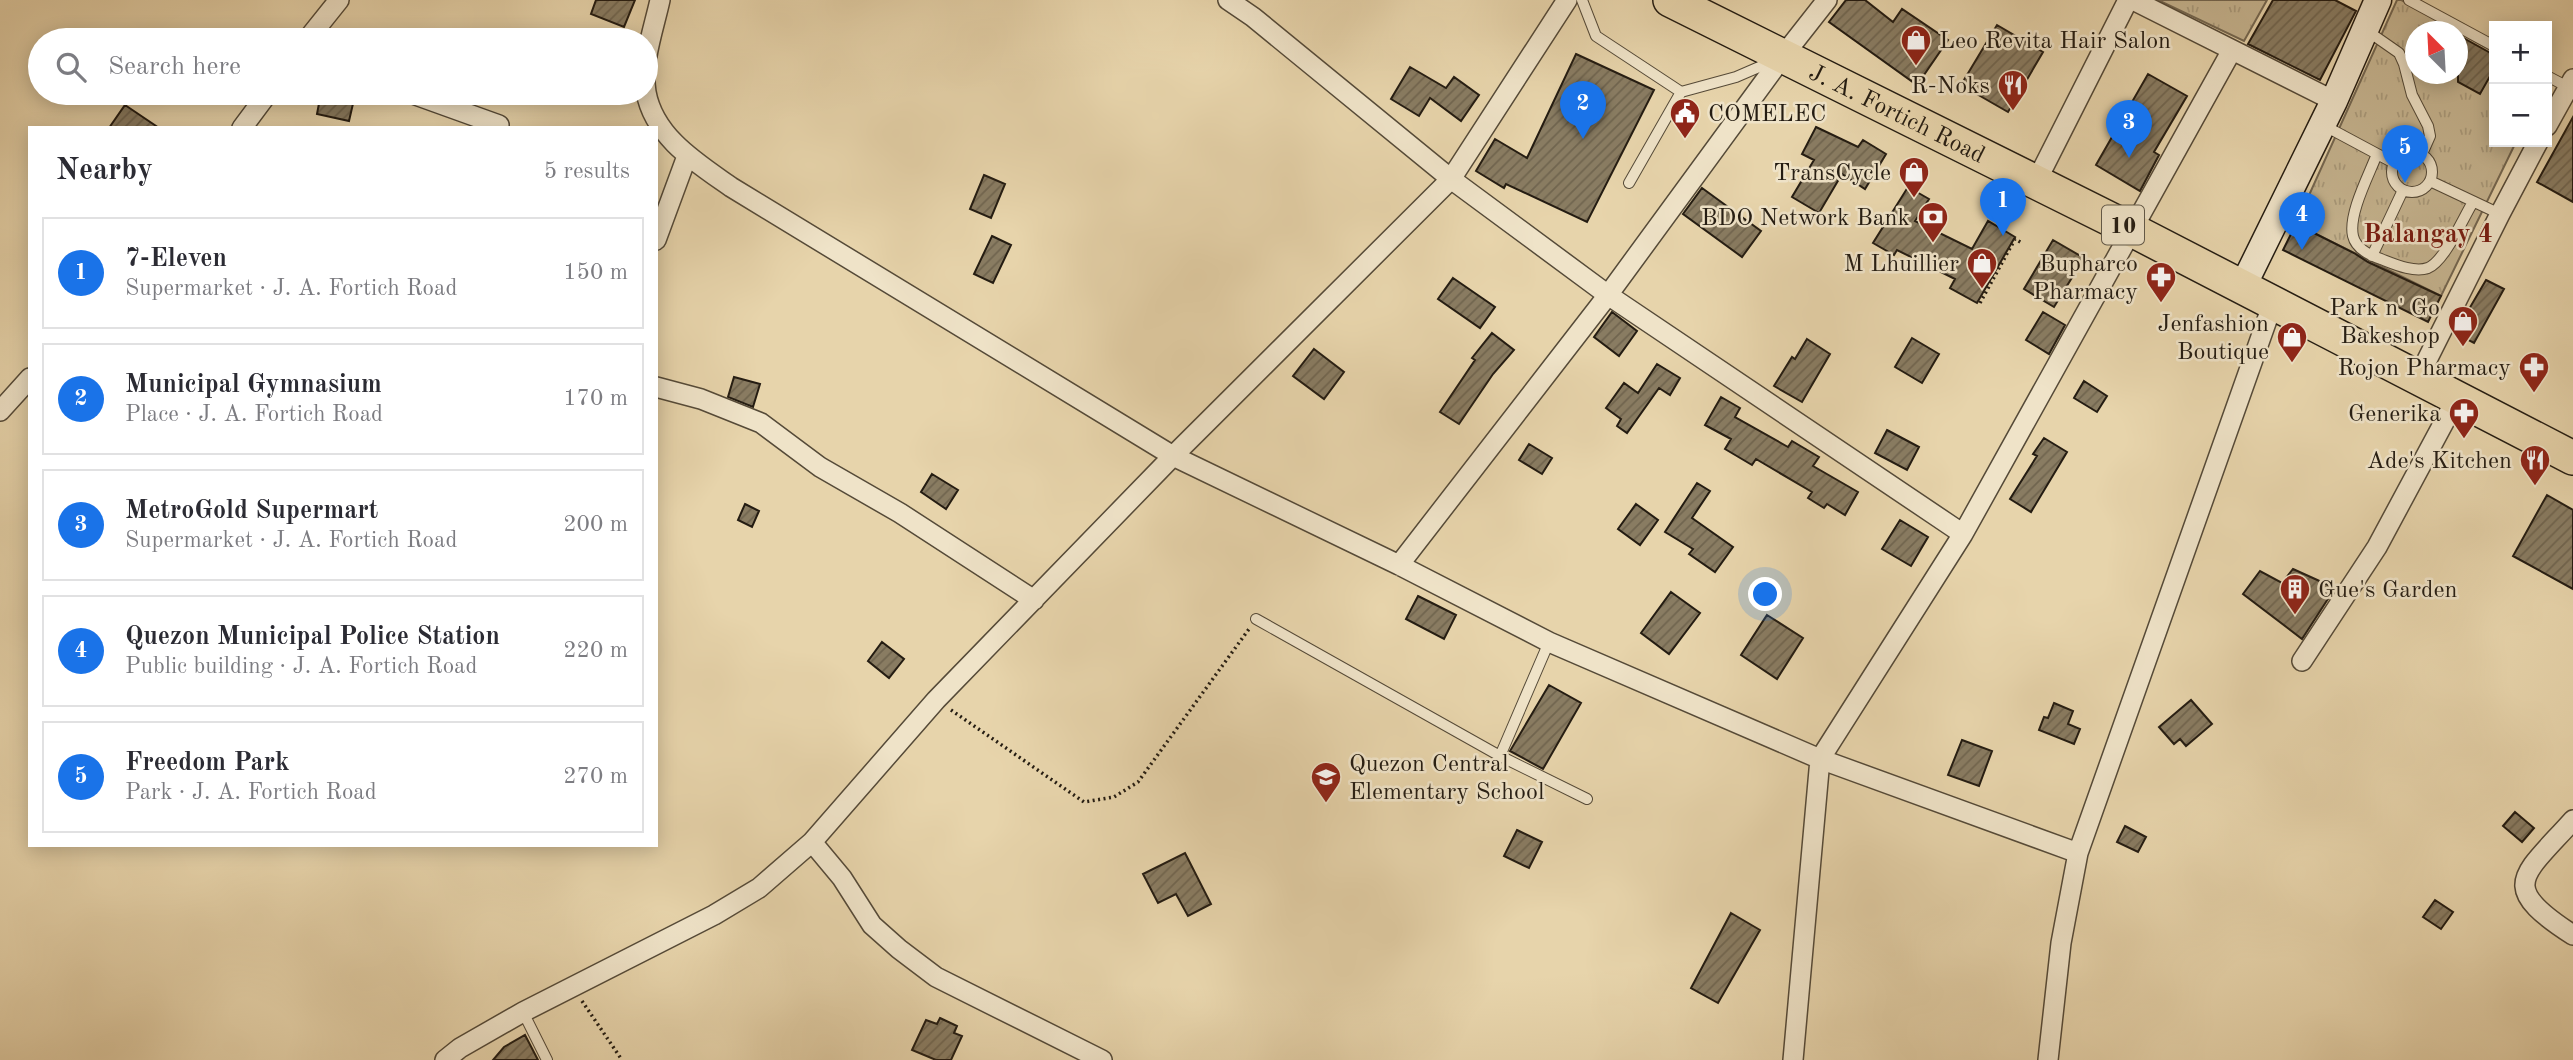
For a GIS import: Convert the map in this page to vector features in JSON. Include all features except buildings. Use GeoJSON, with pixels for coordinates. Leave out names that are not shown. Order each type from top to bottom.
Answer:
{"type":"FeatureCollection","features":[{"type":"Feature","properties":{"kind":"highway","name":"J. A. Fortich Road"},"geometry":{"type":"LineString","coordinates":[[1670,0],[2134,231],[2573,457]]}},
{"type":"Feature","properties":{"kind":"street"},"geometry":{"type":"LineString","coordinates":[[317,28],[339,0]]}},
{"type":"Feature","properties":{"kind":"street"},"geometry":{"type":"LineString","coordinates":[[654,28],[660,0]]}},
{"type":"Feature","properties":{"kind":"street"},"geometry":{"type":"LineString","coordinates":[[1228,0],[1253,17],[1451,179],[1608,295],[1963,534]]}},
{"type":"Feature","properties":{"kind":"street"},"geometry":{"type":"LineString","coordinates":[[445,1060],[460,1048],[523,1012],[715,915],[758,888],[812,842],[936,700],[1173,456],[1451,179],[1567,0]]}},
{"type":"Feature","properties":{"kind":"street"},"geometry":{"type":"LineString","coordinates":[[1399,565],[1608,295],[1827,0]]}},
{"type":"Feature","properties":{"kind":"street"},"geometry":{"type":"LineString","coordinates":[[2036,182],[2130,0],[2334,101]]}},
{"type":"Feature","properties":{"kind":"street"},"geometry":{"type":"LineString","coordinates":[[2242,288],[2323,125],[2378,0]]}},
{"type":"Feature","properties":{"kind":"street"},"geometry":{"type":"LineString","coordinates":[[1793,1060],[1820,760],[1963,534],[2134,231],[2232,50]]}},
{"type":"Feature","properties":{"kind":"street"},"geometry":{"type":"LineString","coordinates":[[2552,117],[2570,83]]}},
{"type":"Feature","properties":{"kind":"street"},"geometry":{"type":"LineString","coordinates":[[243,126],[259,105]]}},
{"type":"Feature","properties":{"kind":"street"},"geometry":{"type":"LineString","coordinates":[[443,105],[499,125]]}},
{"type":"Feature","properties":{"kind":"street"},"geometry":{"type":"LineString","coordinates":[[651,105],[657,119],[687,156],[743,195],[1173,456],[1399,565],[1549,642],[1820,760],[2078,853]]}},
{"type":"Feature","properties":{"kind":"street"},"geometry":{"type":"LineString","coordinates":[[2418,378],[2535,147]]}},
{"type":"Feature","properties":{"kind":"street"},"geometry":{"type":"LineString","coordinates":[[658,235],[687,156]]}},
{"type":"Feature","properties":{"kind":"street"},"geometry":{"type":"LineString","coordinates":[[2048,1060],[2061,943],[2078,853],[2273,303]]}},
{"type":"Feature","properties":{"kind":"street"},"geometry":{"type":"LineString","coordinates":[[0,411],[28,380]]}},
{"type":"Feature","properties":{"kind":"street"},"geometry":{"type":"LineString","coordinates":[[658,388],[701,399],[761,423],[820,467],[900,513],[1034,600]]}},
{"type":"Feature","properties":{"kind":"street"},"geometry":{"type":"LineString","coordinates":[[2302,661],[2377,547],[2457,398]]}},
{"type":"Feature","properties":{"kind":"street"},"geometry":{"type":"LineString","coordinates":[[2573,820],[2532,866],[2524,881],[2524,894],[2532,906],[2573,935]]}},
{"type":"Feature","properties":{"kind":"street"},"geometry":{"type":"LineString","coordinates":[[812,842],[842,878],[872,925],[908,956],[936,977],[1102,1060]]}},
{"type":"Feature","properties":{"kind":"lane"},"geometry":{"type":"LineString","coordinates":[[1583,0],[1596,36],[1681,92]]}},
{"type":"Feature","properties":{"kind":"lane"},"geometry":{"type":"LineString","coordinates":[[2409,0],[2489,43]]}},
{"type":"Feature","properties":{"kind":"lane"},"geometry":{"type":"LineString","coordinates":[[2365,29],[2399,53],[2412,95],[2428,126],[2430,136],[2422,154]]}},
{"type":"Feature","properties":{"kind":"lane"},"geometry":{"type":"LineString","coordinates":[[1629,183],[1681,92],[1736,77],[1783,56]]}},
{"type":"Feature","properties":{"kind":"lane"},"geometry":{"type":"LineString","coordinates":[[2552,78],[2570,83]]}},
{"type":"Feature","properties":{"kind":"lane"},"geometry":{"type":"LineString","coordinates":[[2323,125],[2394,163]]}},
{"type":"Feature","properties":{"kind":"lane"},"geometry":{"type":"LineString","coordinates":[[2377,153],[2353,217],[2353,236],[2360,248],[2372,256],[2398,265],[2427,268],[2436,263],[2443,254],[2473,202]]}},
{"type":"Feature","properties":{"kind":"lane"},"geometry":{"type":"LineString","coordinates":[[2406,153],[2422,154],[2431,166],[2430,181],[2425,188],[2418,191],[2403,190],[2393,178],[2394,163],[2406,153]]}},
{"type":"Feature","properties":{"kind":"lane"},"geometry":{"type":"LineString","coordinates":[[2430,181],[2500,214]]}},
{"type":"Feature","properties":{"kind":"lane"},"geometry":{"type":"LineString","coordinates":[[2372,256],[2403,190]]}},
{"type":"Feature","properties":{"kind":"lane"},"geometry":{"type":"LineString","coordinates":[[1256,619],[1500,756],[1587,799]]}},
{"type":"Feature","properties":{"kind":"lane"},"geometry":{"type":"LineString","coordinates":[[1500,756],[1549,642]]}},
{"type":"Feature","properties":{"kind":"lane"},"geometry":{"type":"LineString","coordinates":[[523,1012],[547,1060]]}},
{"type":"Feature","properties":{"kind":"path"},"geometry":{"type":"LineString","coordinates":[[1980,303],[2015,240],[2022,243]]}},
{"type":"Feature","properties":{"kind":"path"},"geometry":{"type":"LineString","coordinates":[[936,700],[1084,802],[1114,797],[1138,782],[1256,619]]}},
{"type":"Feature","properties":{"kind":"path"},"geometry":{"type":"LineString","coordinates":[[572,988],[622,1060]]}},
{"type":"Feature","properties":{"kind":"green space"},"geometry":{"type":"Polygon","coordinates":[[[2158,0],[2267,0],[2244,41],[2158,0]]]}},
{"type":"Feature","properties":{"kind":"green space"},"geometry":{"type":"Polygon","coordinates":[[[2397,0],[2439,21],[2405,21],[2405,84],[2468,84],[2468,37],[2489,49],[2489,147],[2514,147],[2441,296],[2296,224],[2397,0]]]}},
{"type":"Feature","properties":{"kind":"place","name":"Leo Revita Hair Salon"},"geometry":{"type":"Point","coordinates":[1916,67]}},
{"type":"Feature","properties":{"kind":"place","name":"R-Noks"},"geometry":{"type":"Point","coordinates":[2013,112]}},
{"type":"Feature","properties":{"kind":"place","name":"Municipal Gymnasium"},"geometry":{"type":"Point","coordinates":[1583,139]}},
{"type":"Feature","properties":{"kind":"place","name":"COMELEC"},"geometry":{"type":"Point","coordinates":[1685,140]}},
{"type":"Feature","properties":{"kind":"place","name":"MetroGold Supermart"},"geometry":{"type":"Point","coordinates":[2129,158]}},
{"type":"Feature","properties":{"kind":"place","name":"Freedom Park"},"geometry":{"type":"Point","coordinates":[2405,183]}},
{"type":"Feature","properties":{"kind":"place","name":"TransCycle"},"geometry":{"type":"Point","coordinates":[1914,199]}},
{"type":"Feature","properties":{"kind":"place","name":"7-Eleven"},"geometry":{"type":"Point","coordinates":[2003,236]}},
{"type":"Feature","properties":{"kind":"place","name":"BDO Network Bank"},"geometry":{"type":"Point","coordinates":[1933,244]}},
{"type":"Feature","properties":{"kind":"place","name":"Quezon Municipal Police Station"},"geometry":{"type":"Point","coordinates":[2302,250]}},
{"type":"Feature","properties":{"kind":"place","name":"M Lhuillier"},"geometry":{"type":"Point","coordinates":[1982,290]}},
{"type":"Feature","properties":{"kind":"place","name":"Bupharco Pharmacy"},"geometry":{"type":"Point","coordinates":[2161,304]}},
{"type":"Feature","properties":{"kind":"place","name":"Park n' Go Bakeshop"},"geometry":{"type":"Point","coordinates":[2463,348]}},
{"type":"Feature","properties":{"kind":"place","name":"Jenfashion Boutique"},"geometry":{"type":"Point","coordinates":[2292,364]}},
{"type":"Feature","properties":{"kind":"place","name":"Rojon Pharmacy"},"geometry":{"type":"Point","coordinates":[2534,394]}},
{"type":"Feature","properties":{"kind":"place","name":"Generika"},"geometry":{"type":"Point","coordinates":[2464,440]}},
{"type":"Feature","properties":{"kind":"place","name":"Ade's Kitchen"},"geometry":{"type":"Point","coordinates":[2535,487]}},
{"type":"Feature","properties":{"kind":"place","name":"Gue's Garden"},"geometry":{"type":"Point","coordinates":[2295,616]}},
{"type":"Feature","properties":{"kind":"place","name":"Quezon Central Elementary School"},"geometry":{"type":"Point","coordinates":[1326,804]}},
{"type":"Feature","properties":{"kind":"district","name":"Balangay 4"},"geometry":{"type":"Point","coordinates":[2428,233]}}]}
